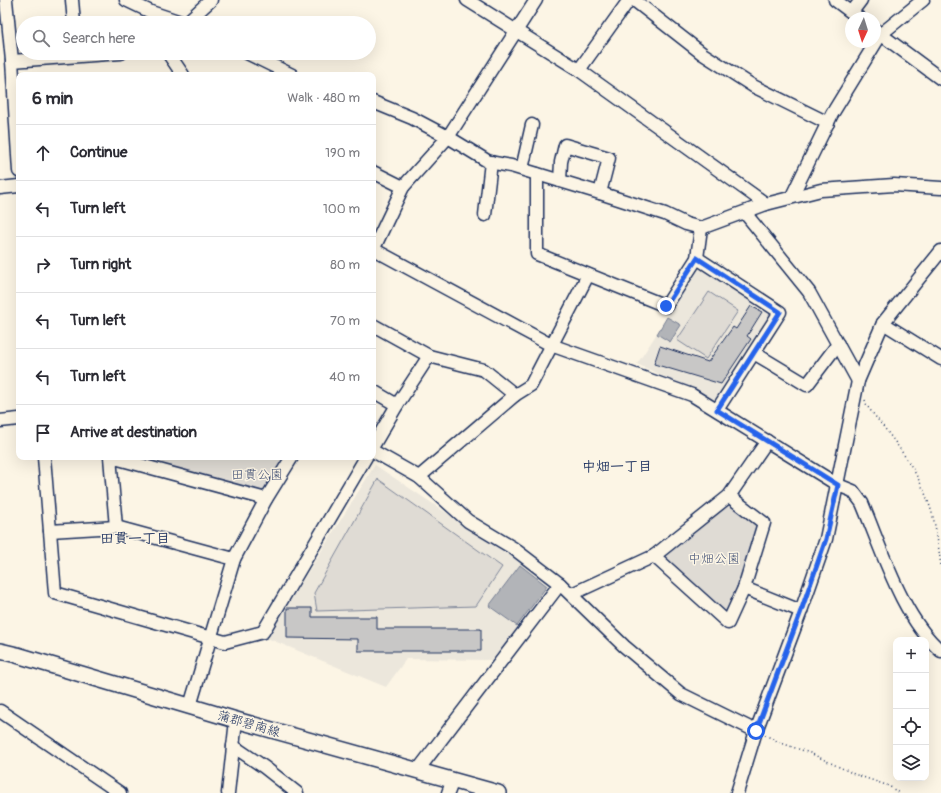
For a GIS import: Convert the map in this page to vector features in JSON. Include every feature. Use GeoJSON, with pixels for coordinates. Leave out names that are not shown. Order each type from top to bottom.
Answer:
{"type":"FeatureCollection","features":[{"type":"Feature","properties":{"kind":"main road","name":"蒲郡碧南線"},"geometry":{"type":"LineString","coordinates":[[0,651],[49,664],[236,720],[418,770],[451,787],[498,793]]}},
{"type":"Feature","properties":{"kind":"street"},"geometry":{"type":"LineString","coordinates":[[6,0],[16,103]]}},
{"type":"Feature","properties":{"kind":"street"},"geometry":{"type":"LineString","coordinates":[[72,0],[73,16]]}},
{"type":"Feature","properties":{"kind":"street"},"geometry":{"type":"LineString","coordinates":[[126,0],[150,12],[163,16]]}},
{"type":"Feature","properties":{"kind":"street"},"geometry":{"type":"LineString","coordinates":[[193,16],[211,0]]}},
{"type":"Feature","properties":{"kind":"street"},"geometry":{"type":"LineString","coordinates":[[467,0],[579,70],[766,204]]}},
{"type":"Feature","properties":{"kind":"street"},"geometry":{"type":"LineString","coordinates":[[376,243],[403,187],[448,137],[518,31],[536,0]]}},
{"type":"Feature","properties":{"kind":"street"},"geometry":{"type":"LineString","coordinates":[[579,70],[629,0]]}},
{"type":"Feature","properties":{"kind":"street"},"geometry":{"type":"LineString","coordinates":[[634,0],[703,54],[753,86],[828,122]]}},
{"type":"Feature","properties":{"kind":"street"},"geometry":{"type":"LineString","coordinates":[[835,0],[851,12]]}},
{"type":"Feature","properties":{"kind":"street"},"geometry":{"type":"LineString","coordinates":[[856,12],[861,0]]}},
{"type":"Feature","properties":{"kind":"street"},"geometry":{"type":"LineString","coordinates":[[881,30],[923,0]]}},
{"type":"Feature","properties":{"kind":"street"},"geometry":{"type":"LineString","coordinates":[[881,34],[941,79]]}},
{"type":"Feature","properties":{"kind":"street"},"geometry":{"type":"LineString","coordinates":[[792,196],[828,122],[869,48]]}},
{"type":"Feature","properties":{"kind":"street"},"geometry":{"type":"LineString","coordinates":[[12,62],[30,60]]}},
{"type":"Feature","properties":{"kind":"street"},"geometry":{"type":"LineString","coordinates":[[173,60],[181,72]]}},
{"type":"Feature","properties":{"kind":"street"},"geometry":{"type":"LineString","coordinates":[[261,60],[286,72]]}},
{"type":"Feature","properties":{"kind":"street"},"geometry":{"type":"LineString","coordinates":[[269,72],[275,67]]}},
{"type":"Feature","properties":{"kind":"street"},"geometry":{"type":"LineString","coordinates":[[376,103],[412,118],[491,162],[522,169],[600,193],[665,214],[686,224],[701,228],[766,204],[792,196],[821,190],[894,185],[941,188]]}},
{"type":"Feature","properties":{"kind":"street"},"geometry":{"type":"LineString","coordinates":[[522,169],[532,126]]}},
{"type":"Feature","properties":{"kind":"street"},"geometry":{"type":"LineString","coordinates":[[560,181],[561,162],[565,145],[609,158],[600,193]]}},
{"type":"Feature","properties":{"kind":"street"},"geometry":{"type":"LineString","coordinates":[[485,215],[491,162]]}},
{"type":"Feature","properties":{"kind":"street"},"geometry":{"type":"LineString","coordinates":[[376,174],[403,187]]}},
{"type":"Feature","properties":{"kind":"street"},"geometry":{"type":"LineString","coordinates":[[537,174],[537,254],[666,306],[697,258],[701,228]]}},
{"type":"Feature","properties":{"kind":"street"},"geometry":{"type":"LineString","coordinates":[[0,188],[16,186]]}},
{"type":"Feature","properties":{"kind":"street"},"geometry":{"type":"LineString","coordinates":[[745,213],[809,292],[858,381]]}},
{"type":"Feature","properties":{"kind":"street"},"geometry":{"type":"LineString","coordinates":[[376,251],[551,345],[692,395],[838,485],[853,491],[862,503],[904,603],[918,628],[941,651]]}},
{"type":"Feature","properties":{"kind":"street"},"geometry":{"type":"LineString","coordinates":[[738,793],[756,731],[826,539],[858,381],[883,323],[941,251]]}},
{"type":"Feature","properties":{"kind":"street"},"geometry":{"type":"LineString","coordinates":[[697,258],[780,312],[717,410]]}},
{"type":"Feature","properties":{"kind":"street"},"geometry":{"type":"LineString","coordinates":[[419,477],[515,395],[531,385],[588,275]]}},
{"type":"Feature","properties":{"kind":"street"},"geometry":{"type":"LineString","coordinates":[[883,323],[941,359]]}},
{"type":"Feature","properties":{"kind":"street"},"geometry":{"type":"LineString","coordinates":[[376,327],[429,356],[484,370],[515,395]]}},
{"type":"Feature","properties":{"kind":"street"},"geometry":{"type":"LineString","coordinates":[[754,353],[807,385],[838,344]]}},
{"type":"Feature","properties":{"kind":"street"},"geometry":{"type":"LineString","coordinates":[[376,441],[429,356]]}},
{"type":"Feature","properties":{"kind":"street"},"geometry":{"type":"LineString","coordinates":[[376,393],[397,405]]}},
{"type":"Feature","properties":{"kind":"street"},"geometry":{"type":"LineString","coordinates":[[0,420],[16,419]]}},
{"type":"Feature","properties":{"kind":"street"},"geometry":{"type":"LineString","coordinates":[[572,594],[654,556],[729,496],[767,441]]}},
{"type":"Feature","properties":{"kind":"street"},"geometry":{"type":"LineString","coordinates":[[376,453],[419,477],[468,521],[513,548],[560,584],[624,646],[681,694],[756,731]]}},
{"type":"Feature","properties":{"kind":"street"},"geometry":{"type":"LineString","coordinates":[[44,460],[55,593],[225,642],[263,632],[364,460]]}},
{"type":"Feature","properties":{"kind":"street"},"geometry":{"type":"LineString","coordinates":[[111,460],[116,527]]}},
{"type":"Feature","properties":{"kind":"street"},"geometry":{"type":"LineString","coordinates":[[122,460],[266,499]]}},
{"type":"Feature","properties":{"kind":"street"},"geometry":{"type":"LineString","coordinates":[[190,706],[234,559],[266,499],[290,460]]}},
{"type":"Feature","properties":{"kind":"street"},"geometry":{"type":"LineString","coordinates":[[654,556],[728,623],[744,588],[764,524],[729,496]]}},
{"type":"Feature","properties":{"kind":"street"},"geometry":{"type":"LineString","coordinates":[[50,531],[116,527],[234,559]]}},
{"type":"Feature","properties":{"kind":"street"},"geometry":{"type":"LineString","coordinates":[[418,770],[560,584]]}},
{"type":"Feature","properties":{"kind":"street"},"geometry":{"type":"LineString","coordinates":[[744,588],[801,611]]}},
{"type":"Feature","properties":{"kind":"street"},"geometry":{"type":"LineString","coordinates":[[0,711],[120,793]]}},
{"type":"Feature","properties":{"kind":"street"},"geometry":{"type":"LineString","coordinates":[[228,793],[236,720]]}},
{"type":"Feature","properties":{"kind":"street"},"geometry":{"type":"LineString","coordinates":[[233,746],[264,767],[297,793]]}},
{"type":"Feature","properties":{"kind":"path"},"geometry":{"type":"LineString","coordinates":[[858,381],[867,406],[894,440],[928,500],[937,533],[941,566]]}},
{"type":"Feature","properties":{"kind":"path"},"geometry":{"type":"LineString","coordinates":[[756,731],[782,743],[810,753],[854,774],[889,786],[899,793]]}},
{"type":"Feature","properties":{"kind":"shaded area"},"geometry":{"type":"Polygon","coordinates":[[[701,266],[772,314],[714,403],[697,392],[637,364],[701,266]]]}},
{"type":"Feature","properties":{"kind":"shaded area"},"geometry":{"type":"Polygon","coordinates":[[[667,317],[681,325],[670,342],[657,334],[667,317]]]}},
{"type":"Feature","properties":{"kind":"shaded area"},"geometry":{"type":"Polygon","coordinates":[[[375,465],[554,585],[492,660],[406,659],[386,687],[267,638],[375,465]]]}},
{"type":"Feature","properties":{"kind":"shaded area"},"geometry":{"type":"Polygon","coordinates":[[[520,565],[547,586],[517,626],[489,606],[520,565]]]}},
{"type":"Feature","properties":{"kind":"green space"},"geometry":{"type":"Polygon","coordinates":[[[709,292],[738,311],[706,359],[677,340],[709,292]]]}},
{"type":"Feature","properties":{"kind":"green space","name":"田貫公園"},"geometry":{"type":"Polygon","coordinates":[[[140,460],[286,460],[267,490],[261,492],[140,460]]]}},
{"type":"Feature","properties":{"kind":"green space"},"geometry":{"type":"Polygon","coordinates":[[[378,479],[502,567],[476,606],[317,611],[314,593],[378,479]]]}},
{"type":"Feature","properties":{"kind":"green space","name":"中畑公園"},"geometry":{"type":"Polygon","coordinates":[[[729,502],[759,525],[740,586],[727,616],[662,557],[729,502]]]}},
{"type":"Feature","properties":{"kind":"building"},"geometry":{"type":"Polygon","coordinates":[[[751,306],[762,312],[747,336],[751,339],[721,384],[654,364],[660,346],[708,362],[733,327],[736,329],[751,306]]]}},
{"type":"Feature","properties":{"kind":"building"},"geometry":{"type":"Polygon","coordinates":[[[287,608],[312,608],[312,617],[377,617],[377,629],[481,629],[481,651],[358,651],[358,639],[287,638],[287,608]]]}},
{"type":"Feature","properties":{"kind":"district","name":"中畑一丁目"},"geometry":{"type":"Point","coordinates":[617,466]}},
{"type":"Feature","properties":{"kind":"district","name":"田貫一丁目"},"geometry":{"type":"Point","coordinates":[135,538]}},
{"type":"Feature","properties":{"kind":"route"},"geometry":{"type":"LineString","coordinates":[[666,306],[697,258],[780,312],[717,410],[838,485],[826,539],[756,731]]}}]}
